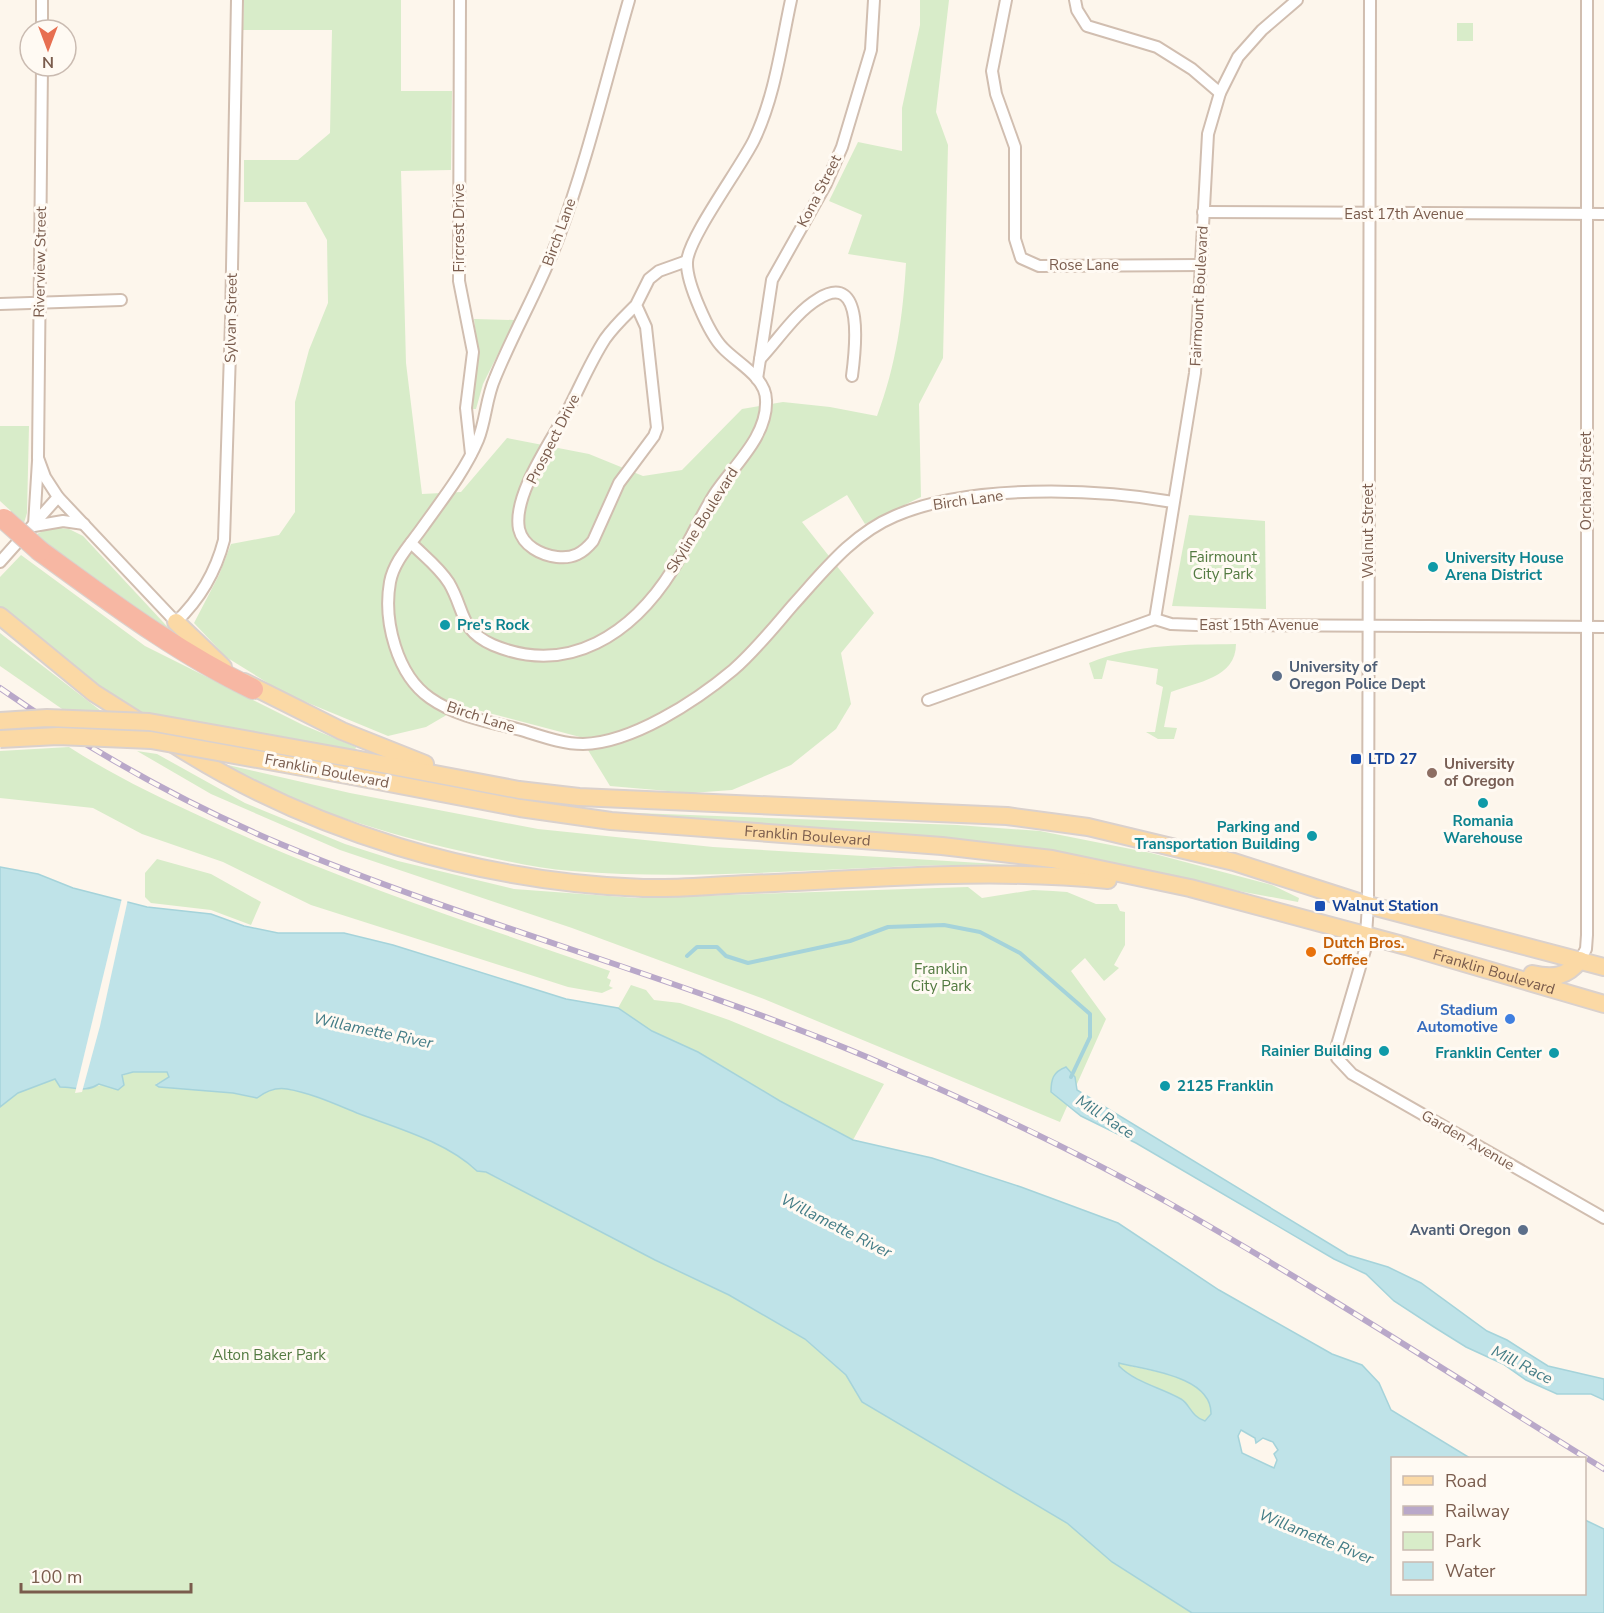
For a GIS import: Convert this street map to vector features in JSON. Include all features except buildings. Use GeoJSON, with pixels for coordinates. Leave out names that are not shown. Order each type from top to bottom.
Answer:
{"type":"FeatureCollection","features":[{"type":"Feature","properties":{"kind":"highway"},"geometry":{"type":"LineString","coordinates":[[2,517],[40,551],[169,644],[206,666],[253,689]]}},
{"type":"Feature","properties":{"kind":"main road"},"geometry":{"type":"LineString","coordinates":[[0,616],[94,693],[216,772],[310,815],[416,852],[547,881],[645,888],[1006,874],[1074,876],[1190,888]]}},
{"type":"Feature","properties":{"kind":"main road"},"geometry":{"type":"LineString","coordinates":[[176,622],[201,649],[253,689],[342,730],[463,778]]}},
{"type":"Feature","properties":{"kind":"main road","name":"Franklin Boulevard"},"geometry":{"type":"LineString","coordinates":[[0,721],[47,718],[149,722],[519,790],[642,802],[984,815],[1088,827],[1233,862],[1368,905],[1604,967]]}},
{"type":"Feature","properties":{"kind":"main road","name":"Franklin Boulevard"},"geometry":{"type":"LineString","coordinates":[[0,739],[58,736],[151,740],[520,808],[611,821],[1004,852],[1052,859],[1190,888],[1406,946],[1604,1004]]}},
{"type":"Feature","properties":{"kind":"main road"},"geometry":{"type":"LineString","coordinates":[[1406,946],[1464,954],[1545,977],[1569,973],[1580,960]]}},
{"type":"Feature","properties":{"kind":"street"},"geometry":{"type":"LineString","coordinates":[[42,0],[42,18]]}},
{"type":"Feature","properties":{"kind":"street","name":"Sylvan Street"},"geometry":{"type":"LineString","coordinates":[[176,622],[190,609],[204,586],[215,566],[224,540],[237,0]]}},
{"type":"Feature","properties":{"kind":"street","name":"Fircrest Drive"},"geometry":{"type":"LineString","coordinates":[[460,0],[459,281],[473,352],[466,408],[471,454]]}},
{"type":"Feature","properties":{"kind":"street","name":"Birch Lane"},"geometry":{"type":"LineString","coordinates":[[628,0],[562,228],[539,285],[496,374],[484,411],[480,435],[471,454],[394,567],[388,596],[392,635],[400,657],[414,683],[434,701],[472,718],[555,740],[584,744],[619,736],[653,722],[712,686],[735,668],[826,567],[863,535],[901,513],[948,500],[1001,494],[1097,494],[1173,502]]}},
{"type":"Feature","properties":{"kind":"street"},"geometry":{"type":"LineString","coordinates":[[687,261],[698,236],[754,140],[762,120],[770,96],[791,0]]}},
{"type":"Feature","properties":{"kind":"street","name":"Kona Street"},"geometry":{"type":"LineString","coordinates":[[757,379],[772,280],[826,184],[850,122],[872,50],[874,0]]}},
{"type":"Feature","properties":{"kind":"street","name":"Rose Lane"},"geometry":{"type":"LineString","coordinates":[[1006,0],[992,71],[996,94],[1013,137],[1015,239],[1022,258],[1030,264],[1039,266],[1201,264]]}},
{"type":"Feature","properties":{"kind":"street"},"geometry":{"type":"LineString","coordinates":[[1076,0],[1081,19],[1087,26],[1157,47],[1192,69],[1220,93]]}},
{"type":"Feature","properties":{"kind":"street","name":"Fairmount Boulevard"},"geometry":{"type":"LineString","coordinates":[[1155,619],[1195,373],[1207,144],[1220,93],[1232,66],[1245,47],[1297,0]]}},
{"type":"Feature","properties":{"kind":"street","name":"Walnut Street"},"geometry":{"type":"LineString","coordinates":[[1337,1058],[1337,1046],[1365,950],[1368,905],[1370,0]]}},
{"type":"Feature","properties":{"kind":"street","name":"Orchard Street"},"geometry":{"type":"LineString","coordinates":[[1580,960],[1586,949],[1587,935],[1587,0]]}},
{"type":"Feature","properties":{"kind":"street","name":"Riverview Street"},"geometry":{"type":"LineString","coordinates":[[34,526],[35,474],[38,458],[42,78]]}},
{"type":"Feature","properties":{"kind":"street","name":"East 17th Avenue"},"geometry":{"type":"LineString","coordinates":[[1203,212],[1604,214]]}},
{"type":"Feature","properties":{"kind":"street","name":"Prospect Drive"},"geometry":{"type":"LineString","coordinates":[[636,305],[646,327],[650,380],[657,416],[654,436],[619,483],[593,542],[574,556],[563,558],[538,552],[522,539],[519,529],[521,507],[531,476],[595,354],[617,322],[636,305],[649,279],[659,271],[687,261]]}},
{"type":"Feature","properties":{"kind":"street","name":"Skyline Boulevard"},"geometry":{"type":"LineString","coordinates":[[411,543],[444,576],[451,587],[461,616],[472,633],[480,638],[509,650],[545,657],[589,647],[619,630],[654,594],[673,569],[714,495],[751,445],[762,423],[766,404],[765,392],[757,379],[713,336],[696,296],[687,261]]}},
{"type":"Feature","properties":{"kind":"street"},"geometry":{"type":"LineString","coordinates":[[760,359],[817,299],[833,294],[848,298],[855,312],[852,376]]}},
{"type":"Feature","properties":{"kind":"street"},"geometry":{"type":"LineString","coordinates":[[0,304],[122,300]]}},
{"type":"Feature","properties":{"kind":"street","name":"Riverview Street"},"geometry":{"type":"LineString","coordinates":[[38,458],[45,477],[58,497],[176,622]]}},
{"type":"Feature","properties":{"kind":"street"},"geometry":{"type":"LineString","coordinates":[[0,562],[58,497]]}},
{"type":"Feature","properties":{"kind":"street"},"geometry":{"type":"LineString","coordinates":[[34,526],[63,521],[85,524]]}},
{"type":"Feature","properties":{"kind":"street"},"geometry":{"type":"LineString","coordinates":[[928,700],[1155,619]]}},
{"type":"Feature","properties":{"kind":"street","name":"East 15th Avenue"},"geometry":{"type":"LineString","coordinates":[[1155,619],[1171,624],[1196,625],[1604,627]]}},
{"type":"Feature","properties":{"kind":"street","name":"Garden Avenue"},"geometry":{"type":"LineString","coordinates":[[1337,1058],[1352,1074],[1604,1218]]}},
{"type":"Feature","properties":{"kind":"green space"},"geometry":{"type":"Polygon","coordinates":[[[244,0],[401,0],[401,91],[452,91],[451,170],[401,171],[406,363],[422,494],[461,492],[507,438],[589,454],[643,476],[682,470],[742,409],[783,402],[830,407],[877,416],[884,397],[897,341],[906,263],[848,254],[862,215],[829,201],[858,142],[902,151],[902,108],[920,25],[920,0],[949,0],[936,112],[948,145],[943,358],[919,404],[921,497],[865,524],[847,495],[802,522],[874,613],[841,653],[851,704],[836,729],[791,765],[732,790],[691,793],[610,786],[580,737],[462,706],[426,727],[388,736],[284,693],[226,657],[194,623],[219,575],[231,544],[279,535],[295,512],[295,402],[309,350],[328,303],[327,240],[306,202],[244,202],[244,160],[298,160],[330,133],[332,30],[243,30],[244,0]]]}},
{"type":"Feature","properties":{"kind":"green space"},"geometry":{"type":"Polygon","coordinates":[[[1457,23],[1473,23],[1473,41],[1457,41],[1457,23]]]}},
{"type":"Feature","properties":{"kind":"green space"},"geometry":{"type":"Polygon","coordinates":[[[474,319],[515,320],[483,384],[476,409],[471,409],[478,353],[474,319]]]}},
{"type":"Feature","properties":{"kind":"green space"},"geometry":{"type":"Polygon","coordinates":[[[0,426],[29,426],[27,513],[24,523],[0,501],[0,426]]]}},
{"type":"Feature","properties":{"kind":"green space","name":"Fairmount City Park"},"geometry":{"type":"Polygon","coordinates":[[[1189,515],[1265,521],[1266,609],[1172,606],[1189,515]]]}},
{"type":"Feature","properties":{"kind":"green space"},"geometry":{"type":"Polygon","coordinates":[[[51,527],[69,529],[83,536],[176,636],[62,558],[37,534],[51,527]]]}},
{"type":"Feature","properties":{"kind":"green space"},"geometry":{"type":"Polygon","coordinates":[[[21,555],[145,646],[303,725],[356,747],[354,754],[271,735],[134,714],[0,608],[0,577],[21,555]]]}},
{"type":"Feature","properties":{"kind":"green space"},"geometry":{"type":"Polygon","coordinates":[[[0,633],[101,711],[65,711],[0,666],[0,633]]]}},
{"type":"Feature","properties":{"kind":"green space"},"geometry":{"type":"Polygon","coordinates":[[[1236,644],[1230,664],[1222,671],[1213,677],[1171,692],[1164,727],[1177,728],[1174,739],[1158,739],[1146,732],[1155,732],[1163,687],[1156,684],[1158,669],[1107,660],[1102,679],[1094,679],[1089,663],[1107,656],[1144,648],[1236,644]]]}},
{"type":"Feature","properties":{"kind":"green space"},"geometry":{"type":"Polygon","coordinates":[[[69,747],[168,801],[302,860],[404,899],[610,971],[607,978],[611,980],[609,986],[613,988],[602,993],[568,987],[311,905],[223,862],[142,834],[93,808],[0,798],[0,751],[69,747]]]}},
{"type":"Feature","properties":{"kind":"green space","name":"Franklin City Park"},"geometry":{"type":"Polygon","coordinates":[[[137,751],[157,754],[245,803],[345,844],[398,861],[514,889],[636,898],[968,887],[982,898],[1033,890],[1067,892],[1096,904],[1117,904],[1120,911],[1125,912],[1125,945],[1114,965],[1119,968],[1104,981],[1085,958],[1071,971],[1106,1019],[1060,1122],[764,999],[572,928],[340,850],[211,794],[137,751]]]}},
{"type":"Feature","properties":{"kind":"green space"},"geometry":{"type":"Polygon","coordinates":[[[215,762],[350,793],[538,829],[713,847],[1015,865],[905,866],[683,875],[627,874],[547,868],[440,846],[374,828],[277,792],[215,762]]]}},
{"type":"Feature","properties":{"kind":"green space"},"geometry":{"type":"Polygon","coordinates":[[[636,813],[957,825],[1040,831],[1151,853],[1272,885],[1299,898],[1298,902],[1190,882],[635,819],[636,813]]]}},
{"type":"Feature","properties":{"kind":"green space"},"geometry":{"type":"Polygon","coordinates":[[[157,859],[211,874],[261,902],[251,925],[211,910],[151,903],[145,897],[145,873],[157,859]]]}},
{"type":"Feature","properties":{"kind":"green space"},"geometry":{"type":"Polygon","coordinates":[[[631,985],[646,990],[654,1000],[680,1003],[729,1020],[884,1084],[853,1140],[780,1101],[698,1052],[652,1031],[618,1008],[631,985]]]}},
{"type":"Feature","properties":{"kind":"green space","name":"Alton Baker Park"},"geometry":{"type":"Polygon","coordinates":[[[133,1072],[168,1072],[169,1077],[156,1084],[159,1087],[233,1093],[257,1098],[275,1089],[296,1091],[323,1099],[436,1144],[477,1171],[485,1172],[729,1295],[805,1339],[846,1375],[862,1402],[1067,1523],[1112,1562],[1192,1613],[0,1613],[0,1107],[18,1093],[55,1079],[77,1088],[86,1088],[95,1087],[133,1072]]]}},
{"type":"Feature","properties":{"kind":"green space"},"geometry":{"type":"Polygon","coordinates":[[[1120,1363],[1176,1377],[1190,1383],[1201,1390],[1208,1401],[1211,1414],[1204,1421],[1200,1419],[1181,1399],[1133,1377],[1119,1366],[1120,1363]]]}},
{"type":"Feature","properties":{"kind":"water","name":"Willamette River"},"geometry":{"type":"Polygon","coordinates":[[[0,867],[38,874],[73,888],[147,907],[211,914],[244,926],[278,933],[344,933],[393,945],[566,999],[618,1008],[652,1031],[698,1052],[780,1101],[853,1140],[932,1158],[1021,1187],[1118,1223],[1219,1290],[1332,1354],[1362,1365],[1379,1383],[1391,1410],[1468,1457],[1391,1457],[1391,1595],[1586,1595],[1586,1520],[1604,1529],[1604,1613],[1192,1613],[1112,1562],[1067,1523],[862,1402],[846,1375],[805,1339],[729,1295],[655,1260],[486,1172],[477,1171],[451,1152],[421,1137],[323,1099],[287,1089],[271,1090],[257,1098],[233,1093],[156,1085],[169,1077],[167,1072],[133,1072],[122,1075],[124,1085],[118,1090],[99,1084],[84,1089],[60,1087],[55,1079],[18,1093],[0,1107],[0,867]],[[1119,1363],[1119,1366],[1133,1377],[1181,1399],[1194,1414],[1205,1421],[1211,1414],[1208,1401],[1201,1391],[1189,1383],[1160,1372],[1119,1363]],[[1241,1430],[1238,1436],[1242,1453],[1274,1468],[1277,1460],[1274,1454],[1278,1450],[1273,1442],[1263,1438],[1256,1443],[1255,1438],[1241,1430]]]}},
{"type":"Feature","properties":{"kind":"water"},"geometry":{"type":"Polygon","coordinates":[[[1066,1067],[1075,1077],[1077,1090],[1348,1255],[1388,1267],[1421,1283],[1487,1331],[1507,1340],[1548,1366],[1604,1379],[1604,1400],[1591,1394],[1557,1394],[1526,1380],[1503,1364],[1466,1347],[1394,1301],[1366,1274],[1334,1259],[1136,1143],[1081,1116],[1051,1092],[1054,1076],[1066,1067]]]}},
{"type":"Feature","properties":{"kind":"pier"},"geometry":{"type":"Polygon","coordinates":[[[122,898],[128,899],[100,1026],[82,1092],[75,1093],[122,898]]]}},
{"type":"Feature","properties":{"kind":"waterway","name":"Mill Race"},"geometry":{"type":"LineString","coordinates":[[687,956],[697,947],[717,947],[726,956],[748,963],[850,941],[888,927],[944,925],[980,932],[1020,953],[1090,1014],[1090,1037],[1071,1077]]}},
{"type":"Feature","properties":{"kind":"railway"},"geometry":{"type":"LineString","coordinates":[[0,688],[68,733],[137,774],[283,845],[355,874],[795,1028],[945,1091],[1022,1127],[1137,1185],[1229,1238],[1337,1302],[1585,1457]]}},
{"type":"Feature","properties":{"kind":"railway"},"geometry":{"type":"LineString","coordinates":[[1586,1458],[1604,1469]]}},
{"type":"Feature","properties":{"kind":"place","name":"University House Arena District"},"geometry":{"type":"Point","coordinates":[1433,567]}},
{"type":"Feature","properties":{"kind":"place","name":"Pre's Rock"},"geometry":{"type":"Point","coordinates":[445,625]}},
{"type":"Feature","properties":{"kind":"place","name":"University of Oregon Police Dept"},"geometry":{"type":"Point","coordinates":[1277,676]}},
{"type":"Feature","properties":{"kind":"place","name":"LTD 27"},"geometry":{"type":"Point","coordinates":[1356,759]}},
{"type":"Feature","properties":{"kind":"place","name":"University of Oregon"},"geometry":{"type":"Point","coordinates":[1432,773]}},
{"type":"Feature","properties":{"kind":"place","name":"Romania Warehouse"},"geometry":{"type":"Point","coordinates":[1483,803]}},
{"type":"Feature","properties":{"kind":"place","name":"Parking and Transportation Building"},"geometry":{"type":"Point","coordinates":[1312,836]}},
{"type":"Feature","properties":{"kind":"place","name":"Walnut Station"},"geometry":{"type":"Point","coordinates":[1320,906]}},
{"type":"Feature","properties":{"kind":"place","name":"Dutch Bros. Coffee"},"geometry":{"type":"Point","coordinates":[1311,952]}},
{"type":"Feature","properties":{"kind":"place","name":"Stadium Automotive"},"geometry":{"type":"Point","coordinates":[1510,1019]}},
{"type":"Feature","properties":{"kind":"place","name":"Rainier Building"},"geometry":{"type":"Point","coordinates":[1384,1051]}},
{"type":"Feature","properties":{"kind":"place","name":"Franklin Center"},"geometry":{"type":"Point","coordinates":[1554,1053]}},
{"type":"Feature","properties":{"kind":"place","name":"2125 Franklin"},"geometry":{"type":"Point","coordinates":[1165,1086]}},
{"type":"Feature","properties":{"kind":"place","name":"Avanti Oregon"},"geometry":{"type":"Point","coordinates":[1523,1230]}}]}
